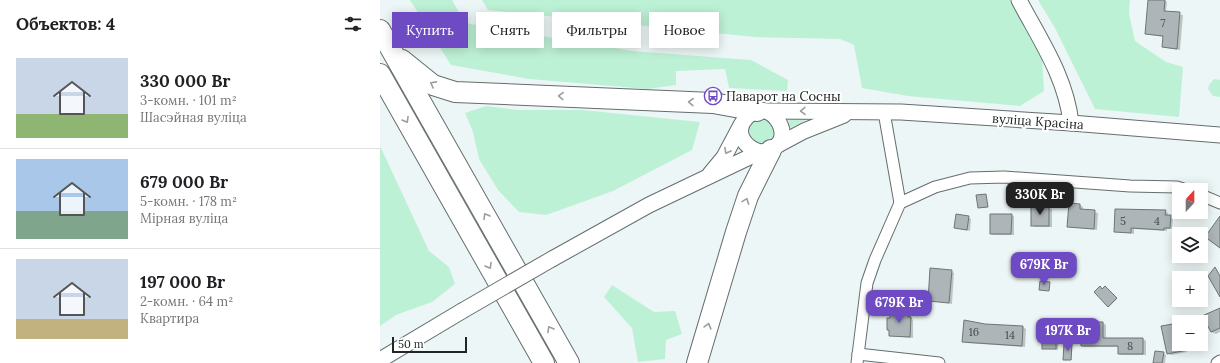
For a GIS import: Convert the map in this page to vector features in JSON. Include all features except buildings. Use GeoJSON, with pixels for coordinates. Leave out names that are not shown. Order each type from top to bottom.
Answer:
{"type":"FeatureCollection","features":[{"type":"Feature","properties":{"kind":"highway"},"geometry":{"type":"LineString","coordinates":[[380,30],[569,363]]}},
{"type":"Feature","properties":{"kind":"highway"},"geometry":{"type":"LineString","coordinates":[[391,50],[433,85],[455,92],[713,103],[762,111]]}},
{"type":"Feature","properties":{"kind":"highway"},"geometry":{"type":"LineString","coordinates":[[380,74],[544,363]]}},
{"type":"Feature","properties":{"kind":"highway"},"geometry":{"type":"LineString","coordinates":[[698,363],[736,232],[748,196],[769,149]]}},
{"type":"Feature","properties":{"kind":"street"},"geometry":{"type":"LineString","coordinates":[[1019,0],[1064,87],[1071,123]]}},
{"type":"Feature","properties":{"kind":"street","name":"вуліца Красіна"},"geometry":{"type":"LineString","coordinates":[[762,111],[856,110],[1071,123],[1220,135]]}},
{"type":"Feature","properties":{"kind":"street","name":"вуліца Красіна"},"geometry":{"type":"LineString","coordinates":[[380,360],[552,258],[649,205],[708,176],[769,149],[804,130],[856,110]]}},
{"type":"Feature","properties":{"kind":"street"},"geometry":{"type":"LineString","coordinates":[[708,176],[724,156],[742,124],[748,115],[762,111],[775,115],[782,128],[782,135],[769,149],[752,150],[746,145],[742,138],[742,124]]}},
{"type":"Feature","properties":{"kind":"street"},"geometry":{"type":"LineString","coordinates":[[884,112],[900,203],[867,283],[857,358],[939,363]]}},
{"type":"Feature","properties":{"kind":"street"},"geometry":{"type":"LineString","coordinates":[[900,203],[936,187],[970,178],[1012,178],[1130,186],[1172,187]]}},
{"type":"Feature","properties":{"kind":"street"},"geometry":{"type":"LineString","coordinates":[[1208,198],[1220,202]]}},
{"type":"Feature","properties":{"kind":"green space"},"geometry":{"type":"Polygon","coordinates":[[[410,0],[452,0],[459,12],[418,12],[410,0]]]}},
{"type":"Feature","properties":{"kind":"green space"},"geometry":{"type":"Polygon","coordinates":[[[482,0],[1010,0],[1042,57],[1044,91],[1020,106],[908,96],[862,88],[854,45],[840,39],[755,37],[719,33],[719,12],[649,12],[649,26],[641,25],[641,12],[552,12],[552,16],[544,16],[544,12],[508,12],[488,10],[482,0]]]}},
{"type":"Feature","properties":{"kind":"green space"},"geometry":{"type":"Polygon","coordinates":[[[1038,0],[1130,0],[1129,14],[1135,41],[1166,62],[1183,67],[1179,117],[1095,109],[1055,28],[1038,0]]]}},
{"type":"Feature","properties":{"kind":"green space"},"geometry":{"type":"Polygon","coordinates":[[[468,24],[476,25],[476,48],[544,48],[544,36],[552,38],[552,48],[614,48],[632,51],[751,60],[788,80],[787,91],[729,88],[725,69],[676,71],[676,85],[648,89],[529,79],[451,65],[440,48],[468,48],[468,24]]]}},
{"type":"Feature","properties":{"kind":"green space"},"geometry":{"type":"Polygon","coordinates":[[[1214,79],[1220,80],[1220,97],[1213,96],[1208,89],[1209,85],[1214,79]]]}},
{"type":"Feature","properties":{"kind":"green space"},"geometry":{"type":"Polygon","coordinates":[[[486,106],[518,110],[583,110],[700,122],[692,150],[613,191],[546,215],[519,212],[498,190],[479,159],[473,132],[465,113],[486,106]]]}},
{"type":"Feature","properties":{"kind":"green space"},"geometry":{"type":"Polygon","coordinates":[[[761,117],[771,121],[775,131],[771,141],[761,145],[751,141],[747,131],[751,121],[761,117]]]}},
{"type":"Feature","properties":{"kind":"green space"},"geometry":{"type":"Polygon","coordinates":[[[788,118],[809,118],[790,128],[788,118]]]}},
{"type":"Feature","properties":{"kind":"green space"},"geometry":{"type":"Polygon","coordinates":[[[380,146],[429,251],[449,267],[455,284],[432,302],[396,315],[380,326],[380,146]]]}},
{"type":"Feature","properties":{"kind":"green space"},"geometry":{"type":"Polygon","coordinates":[[[612,285],[654,312],[675,311],[682,334],[666,340],[665,359],[638,362],[632,328],[604,297],[612,285]]]}},
{"type":"Feature","properties":{"kind":"place","name":"Паварот на Сосны"},"geometry":{"type":"Point","coordinates":[713,96]}}]}
